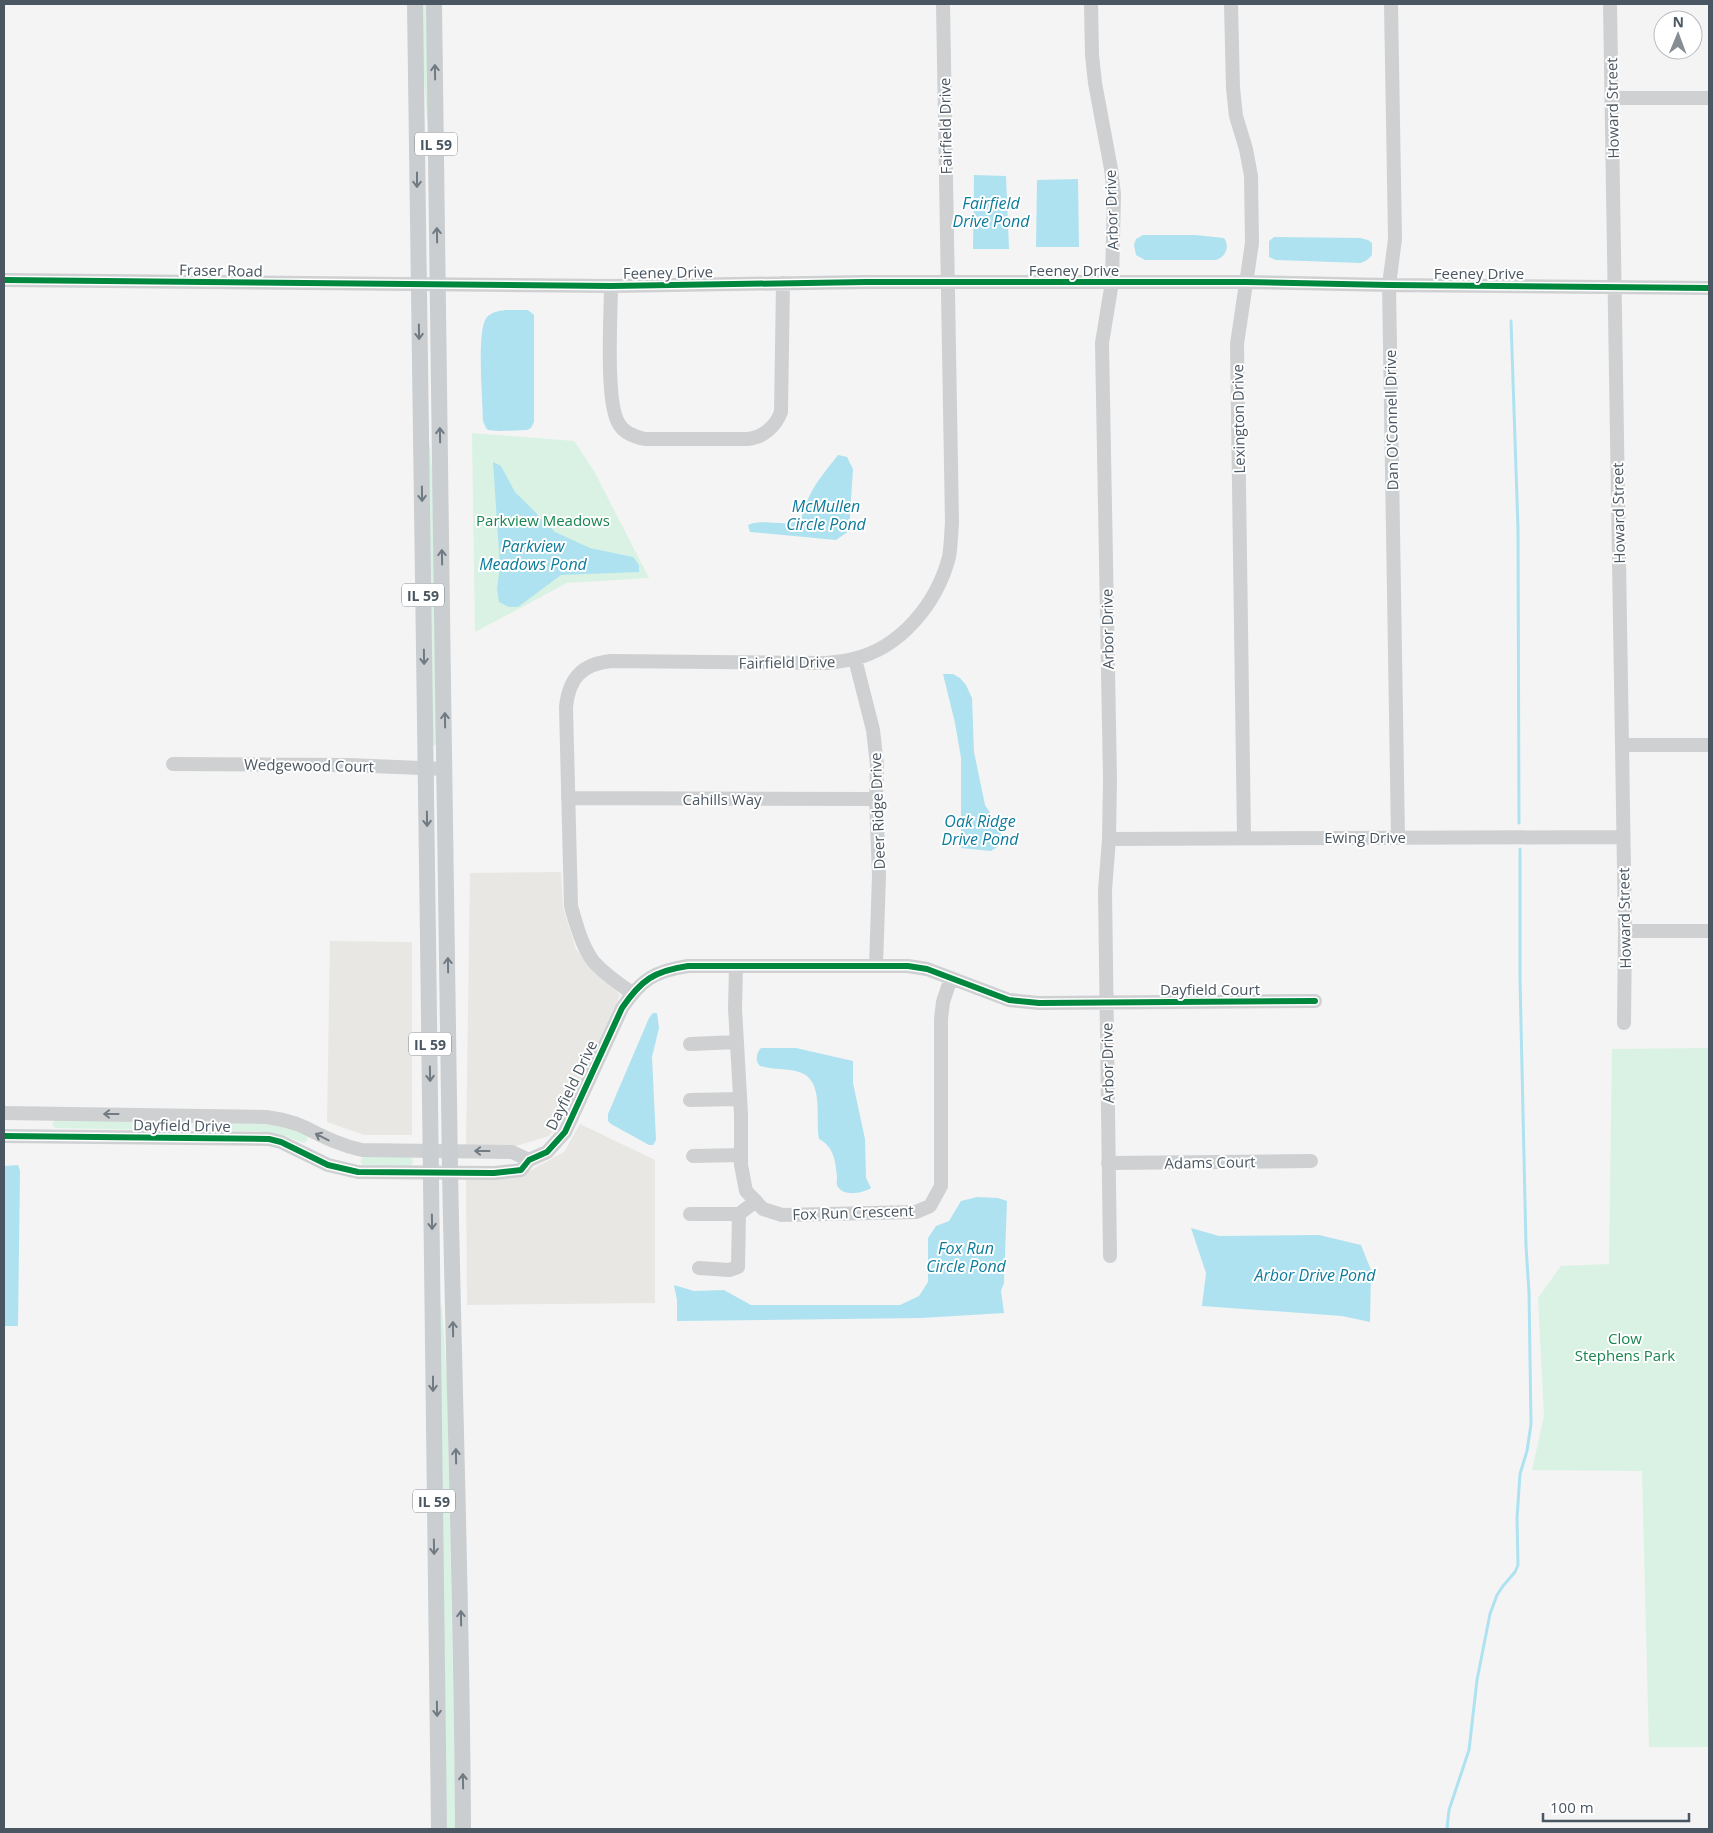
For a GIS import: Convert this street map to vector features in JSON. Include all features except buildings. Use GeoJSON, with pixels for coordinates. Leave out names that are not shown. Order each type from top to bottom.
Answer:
{"type":"FeatureCollection","features":[{"type":"Feature","properties":{"kind":"main road","name":"IL 59"},"geometry":{"type":"LineString","coordinates":[[415,4],[439,1829]]}},
{"type":"Feature","properties":{"kind":"main road","name":"IL 59"},"geometry":{"type":"LineString","coordinates":[[434,4],[450,1173],[456,1500],[460,1581],[463,1829]]}},
{"type":"Feature","properties":{"kind":"street","name":"Fairfield Drive"},"geometry":{"type":"LineString","coordinates":[[632,993],[609,977],[592,960],[570,906],[567,696],[572,682],[578,674],[591,666],[611,661],[827,663],[855,659],[901,636],[919,616],[938,587],[949,556],[952,523],[943,4]]}},
{"type":"Feature","properties":{"kind":"street","name":"Arbor Drive"},"geometry":{"type":"LineString","coordinates":[[1091,4],[1092,55],[1095,83],[1114,194],[1112,282],[1102,343],[1110,779],[1109,839],[1105,890],[1110,1256]]}},
{"type":"Feature","properties":{"kind":"street","name":"Lexington Drive"},"geometry":{"type":"LineString","coordinates":[[1231,4],[1233,88],[1236,116],[1246,149],[1251,176],[1252,243],[1237,344],[1244,838]]}},
{"type":"Feature","properties":{"kind":"street","name":"Dan O'Connell Drive"},"geometry":{"type":"LineString","coordinates":[[1391,4],[1395,239],[1389,285],[1398,837]]}},
{"type":"Feature","properties":{"kind":"street","name":"Howard Street"},"geometry":{"type":"LineString","coordinates":[[1610,4],[1625,931],[1624,1023]]}},
{"type":"Feature","properties":{"kind":"street"},"geometry":{"type":"LineString","coordinates":[[1613,98],[1709,98]]}},
{"type":"Feature","properties":{"kind":"street","name":"Fraser Road"},"geometry":{"type":"LineString","coordinates":[[4,280],[438,284]]}},
{"type":"Feature","properties":{"kind":"street","name":"Feeney Drive"},"geometry":{"type":"LineString","coordinates":[[438,284],[611,286],[782,283],[1246,282],[1709,288]]}},
{"type":"Feature","properties":{"kind":"street"},"geometry":{"type":"LineString","coordinates":[[611,286],[612,402],[619,425],[635,437],[645,439],[747,439],[759,436],[768,430],[779,417],[783,404],[782,283]]}},
{"type":"Feature","properties":{"kind":"street","name":"Deer Ridge Drive"},"geometry":{"type":"LineString","coordinates":[[855,659],[873,730],[877,765],[876,799],[879,875],[876,966]]}},
{"type":"Feature","properties":{"kind":"street"},"geometry":{"type":"LineString","coordinates":[[1622,745],[1709,745]]}},
{"type":"Feature","properties":{"kind":"street","name":"Wedgewood Court"},"geometry":{"type":"LineString","coordinates":[[173,764],[348,765],[445,769]]}},
{"type":"Feature","properties":{"kind":"street","name":"Cahills Way"},"geometry":{"type":"LineString","coordinates":[[568,798],[876,799]]}},
{"type":"Feature","properties":{"kind":"street","name":"Ewing Drive"},"geometry":{"type":"LineString","coordinates":[[1109,839],[1622,837]]}},
{"type":"Feature","properties":{"kind":"street"},"geometry":{"type":"LineString","coordinates":[[1625,931],[1709,931]]}},
{"type":"Feature","properties":{"kind":"street","name":"Dayfield Drive"},"geometry":{"type":"LineString","coordinates":[[4,1136],[269,1139],[281,1142],[328,1165],[358,1172],[450,1173],[521,1170],[529,1160],[548,1152],[565,1132],[622,1008],[632,993],[645,981],[666,970],[688,966],[908,966],[927,969],[1009,1000],[1039,1004],[1106,1002]]}},
{"type":"Feature","properties":{"kind":"street","name":"Fox Run Crescent"},"geometry":{"type":"LineString","coordinates":[[736,966],[741,1166],[746,1191],[763,1209],[782,1215],[916,1212],[930,1206],[941,1186],[941,1020],[943,1002],[951,978]]}},
{"type":"Feature","properties":{"kind":"street","name":"Dayfield Court"},"geometry":{"type":"LineString","coordinates":[[1106,1002],[1315,1001]]}},
{"type":"Feature","properties":{"kind":"street"},"geometry":{"type":"LineString","coordinates":[[690,1044],[737,1042]]}},
{"type":"Feature","properties":{"kind":"street"},"geometry":{"type":"LineString","coordinates":[[690,1100],[740,1099]]}},
{"type":"Feature","properties":{"kind":"street","name":"Dayfield Drive"},"geometry":{"type":"LineString","coordinates":[[4,1113],[266,1117],[303,1126],[327,1140],[362,1150],[512,1152],[529,1160]]}},
{"type":"Feature","properties":{"kind":"street"},"geometry":{"type":"LineString","coordinates":[[32,1113],[32,1136]]}},
{"type":"Feature","properties":{"kind":"street"},"geometry":{"type":"LineString","coordinates":[[176,1115],[176,1137]]}},
{"type":"Feature","properties":{"kind":"street"},"geometry":{"type":"LineString","coordinates":[[693,1156],[741,1154]]}},
{"type":"Feature","properties":{"kind":"street","name":"Adams Court"},"geometry":{"type":"LineString","coordinates":[[1108,1163],[1311,1161]]}},
{"type":"Feature","properties":{"kind":"street"},"geometry":{"type":"LineString","coordinates":[[690,1214],[740,1214],[756,1201]]}},
{"type":"Feature","properties":{"kind":"street"},"geometry":{"type":"LineString","coordinates":[[699,1268],[729,1270],[738,1267],[740,1214]]}},
{"type":"Feature","properties":{"kind":"shaded area"},"geometry":{"type":"Polygon","coordinates":[[[561,872],[563,907],[576,949],[620,995],[569,1107],[549,1136],[516,1146],[466,1149],[470,873],[561,872]]]}},
{"type":"Feature","properties":{"kind":"shaded area"},"geometry":{"type":"Polygon","coordinates":[[[330,941],[412,942],[412,1135],[364,1135],[327,1122],[330,941]]]}},
{"type":"Feature","properties":{"kind":"shaded area"},"geometry":{"type":"Polygon","coordinates":[[[580,1124],[655,1160],[655,1303],[467,1305],[466,1175],[522,1175],[564,1152],[580,1124]]]}},
{"type":"Feature","properties":{"kind":"green space"},"geometry":{"type":"Polygon","coordinates":[[[422,4],[427,4],[430,120],[427,120],[423,65],[422,4]]]}},
{"type":"Feature","properties":{"kind":"green space","name":"Parkview Meadows"},"geometry":{"type":"Polygon","coordinates":[[[472,433],[574,441],[594,471],[649,578],[567,583],[475,632],[472,433]]]}},
{"type":"Feature","properties":{"kind":"green space"},"geometry":{"type":"Polygon","coordinates":[[[427,446],[430,446],[435,503],[438,745],[432,745],[427,446]]]}},
{"type":"Feature","properties":{"kind":"green space","name":"Clow Stephens Park"},"geometry":{"type":"Polygon","coordinates":[[[1709,1048],[1709,1747],[1649,1747],[1642,1471],[1532,1470],[1544,1416],[1538,1298],[1561,1266],[1609,1264],[1612,1049],[1709,1048]]]}},
{"type":"Feature","properties":{"kind":"green space"},"geometry":{"type":"Polygon","coordinates":[[[55,1119],[156,1121],[159,1125],[154,1130],[57,1128],[52,1124],[55,1119]]]}},
{"type":"Feature","properties":{"kind":"green space"},"geometry":{"type":"Polygon","coordinates":[[[195,1121],[266,1124],[293,1130],[306,1135],[308,1139],[304,1143],[282,1135],[257,1131],[197,1131],[192,1127],[195,1121]]]}},
{"type":"Feature","properties":{"kind":"green space"},"geometry":{"type":"Polygon","coordinates":[[[363,1157],[409,1157],[412,1158],[413,1162],[411,1166],[363,1165],[360,1162],[363,1157]]]}},
{"type":"Feature","properties":{"kind":"green space"},"geometry":{"type":"Polygon","coordinates":[[[439,1307],[442,1307],[447,1378],[456,1829],[445,1829],[439,1307]]]}},
{"type":"Feature","properties":{"kind":"water","name":"Fairfield Drive Pond"},"geometry":{"type":"Polygon","coordinates":[[[974,175],[1006,176],[1009,249],[973,249],[974,175]]]}},
{"type":"Feature","properties":{"kind":"water"},"geometry":{"type":"Polygon","coordinates":[[[1078,179],[1079,247],[1036,247],[1037,180],[1078,179]]]}},
{"type":"Feature","properties":{"kind":"water"},"geometry":{"type":"Polygon","coordinates":[[[1143,235],[1195,235],[1224,238],[1227,248],[1225,254],[1216,260],[1145,260],[1136,255],[1134,245],[1136,239],[1143,235]]]}},
{"type":"Feature","properties":{"kind":"water"},"geometry":{"type":"Polygon","coordinates":[[[1274,237],[1360,238],[1372,243],[1372,255],[1361,263],[1276,260],[1269,257],[1269,241],[1274,237]]]}},
{"type":"Feature","properties":{"kind":"water"},"geometry":{"type":"Polygon","coordinates":[[[505,310],[528,310],[534,315],[534,422],[531,428],[527,430],[488,430],[483,421],[481,350],[484,324],[489,315],[505,310]]]}},
{"type":"Feature","properties":{"kind":"water","name":"McMullen Circle Pond"},"geometry":{"type":"Polygon","coordinates":[[[838,455],[847,457],[853,469],[849,531],[836,540],[750,532],[748,525],[755,523],[788,523],[801,520],[811,493],[838,455]]]}},
{"type":"Feature","properties":{"kind":"water","name":"Parkview Meadows Pond"},"geometry":{"type":"Polygon","coordinates":[[[493,462],[501,466],[515,492],[555,532],[590,548],[633,557],[639,565],[639,572],[561,575],[518,607],[509,607],[499,602],[497,589],[500,566],[493,462]]]}},
{"type":"Feature","properties":{"kind":"water","name":"Oak Ridge Drive Pond"},"geometry":{"type":"Polygon","coordinates":[[[943,674],[953,674],[960,678],[966,685],[972,698],[974,752],[985,805],[1000,828],[1002,844],[991,851],[961,848],[961,758],[943,674]]]}},
{"type":"Feature","properties":{"kind":"water"},"geometry":{"type":"Polygon","coordinates":[[[653,1013],[657,1013],[659,1028],[652,1057],[656,1140],[653,1145],[649,1145],[611,1124],[608,1121],[608,1114],[649,1018],[653,1013]]]}},
{"type":"Feature","properties":{"kind":"water"},"geometry":{"type":"Polygon","coordinates":[[[761,1048],[796,1048],[853,1061],[853,1083],[865,1139],[866,1178],[871,1188],[859,1193],[849,1193],[838,1187],[833,1154],[828,1146],[819,1139],[816,1091],[813,1083],[807,1076],[799,1072],[760,1066],[757,1062],[757,1057],[761,1048]]]}},
{"type":"Feature","properties":{"kind":"water"},"geometry":{"type":"Polygon","coordinates":[[[18,1165],[20,1171],[18,1326],[4,1326],[4,1166],[18,1165]]]}},
{"type":"Feature","properties":{"kind":"water","name":"Fox Run Circle Pond"},"geometry":{"type":"Polygon","coordinates":[[[977,1197],[998,1198],[1007,1201],[1004,1283],[1001,1291],[1004,1313],[921,1318],[677,1321],[677,1300],[674,1285],[694,1291],[724,1290],[751,1305],[900,1305],[919,1296],[928,1282],[928,1238],[936,1226],[949,1221],[961,1201],[977,1197]]]}},
{"type":"Feature","properties":{"kind":"water","name":"Arbor Drive Pond"},"geometry":{"type":"Polygon","coordinates":[[[1191,1228],[1219,1236],[1319,1235],[1361,1245],[1371,1270],[1370,1322],[1342,1316],[1202,1306],[1206,1273],[1191,1228]]]}},
{"type":"Feature","properties":{"kind":"waterway"},"geometry":{"type":"LineString","coordinates":[[1511,321],[1518,529],[1519,823]]}},
{"type":"Feature","properties":{"kind":"waterway"},"geometry":{"type":"LineString","coordinates":[[1447,1829],[1449,1810],[1469,1750],[1477,1680],[1490,1614],[1497,1595],[1515,1572],[1518,1565],[1517,1518],[1520,1474],[1527,1451],[1531,1424],[1520,979],[1520,849]]}},
{"type":"Feature","properties":{"kind":"cycle path"},"geometry":{"type":"LineString","coordinates":[[4,280],[611,286],[866,282],[1246,282],[1709,288]]}},
{"type":"Feature","properties":{"kind":"cycle path"},"geometry":{"type":"LineString","coordinates":[[4,1136],[269,1139],[281,1142],[328,1165],[358,1172],[494,1173],[521,1170],[529,1160],[547,1152],[565,1132],[622,1008],[629,998],[649,978],[666,971],[688,966],[908,966],[927,969],[1009,1000],[1039,1003],[1315,1001]]}}]}
